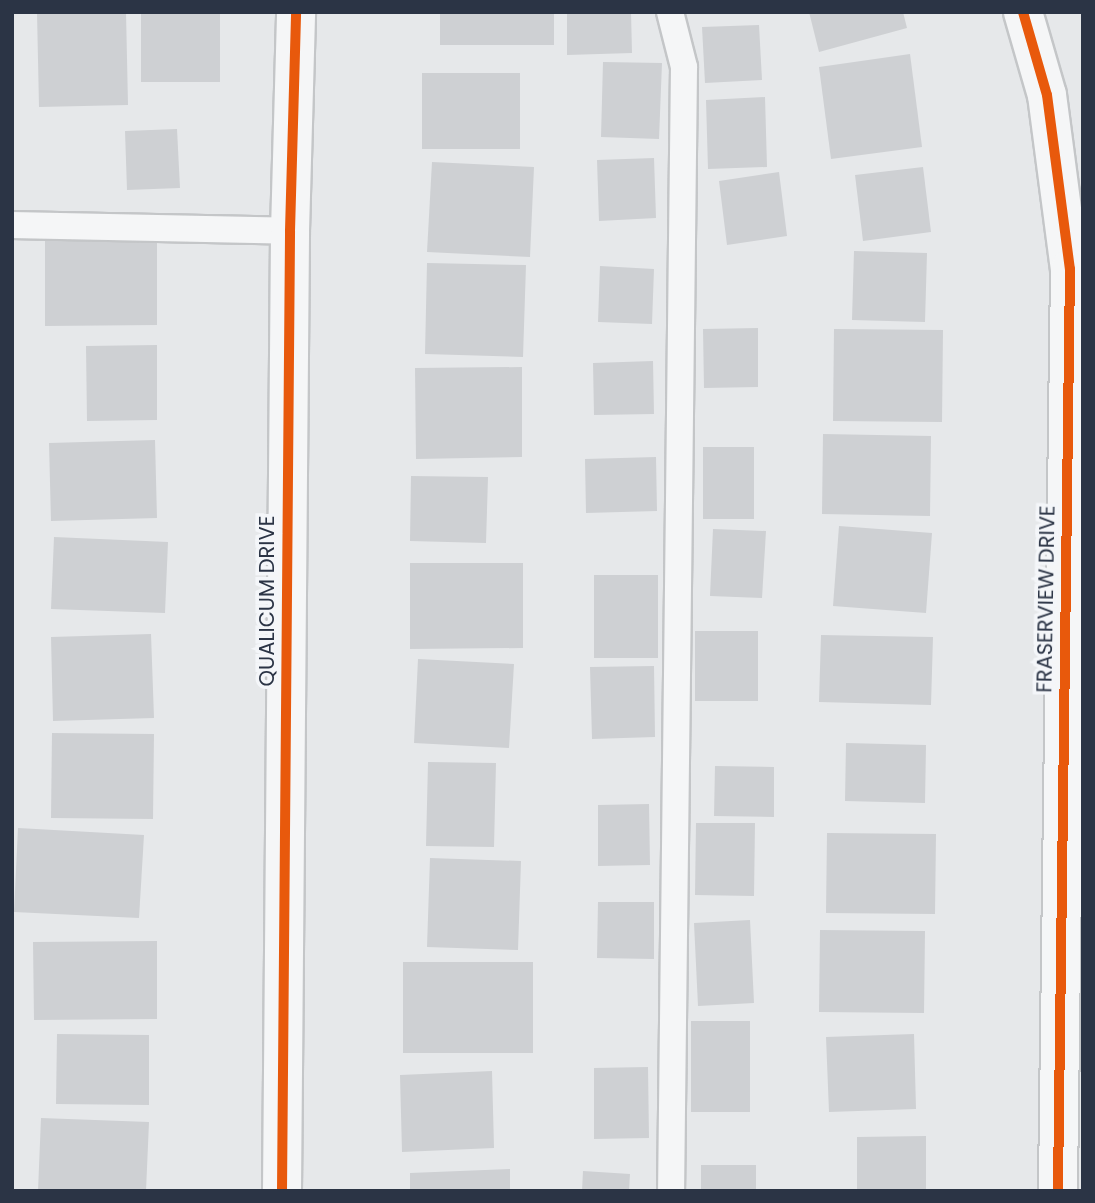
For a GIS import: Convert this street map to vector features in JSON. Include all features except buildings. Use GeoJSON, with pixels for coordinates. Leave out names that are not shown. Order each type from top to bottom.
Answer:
{"type":"FeatureCollection","features":[{"type":"Feature","properties":{"kind":"street","name":"QUALICUM DRIVE"},"geometry":{"type":"LineString","coordinates":[[282,1191],[289,231],[296,12]]}},
{"type":"Feature","properties":{"kind":"street","name":"FRASERVIEW DRIVE"},"geometry":{"type":"LineString","coordinates":[[1023,12],[1047,95],[1070,269],[1058,1191]]}},
{"type":"Feature","properties":{"kind":"lane"},"geometry":{"type":"LineString","coordinates":[[670,12],[684,66],[671,1191]]}},
{"type":"Feature","properties":{"kind":"lane"},"geometry":{"type":"LineString","coordinates":[[12,225],[289,231]]}},
{"type":"Feature","properties":{"kind":"cycle path"},"geometry":{"type":"LineString","coordinates":[[282,1191],[290,231],[296,12]]}},
{"type":"Feature","properties":{"kind":"cycle path"},"geometry":{"type":"LineString","coordinates":[[1023,12],[1047,95],[1070,269],[1058,1191]]}}]}
